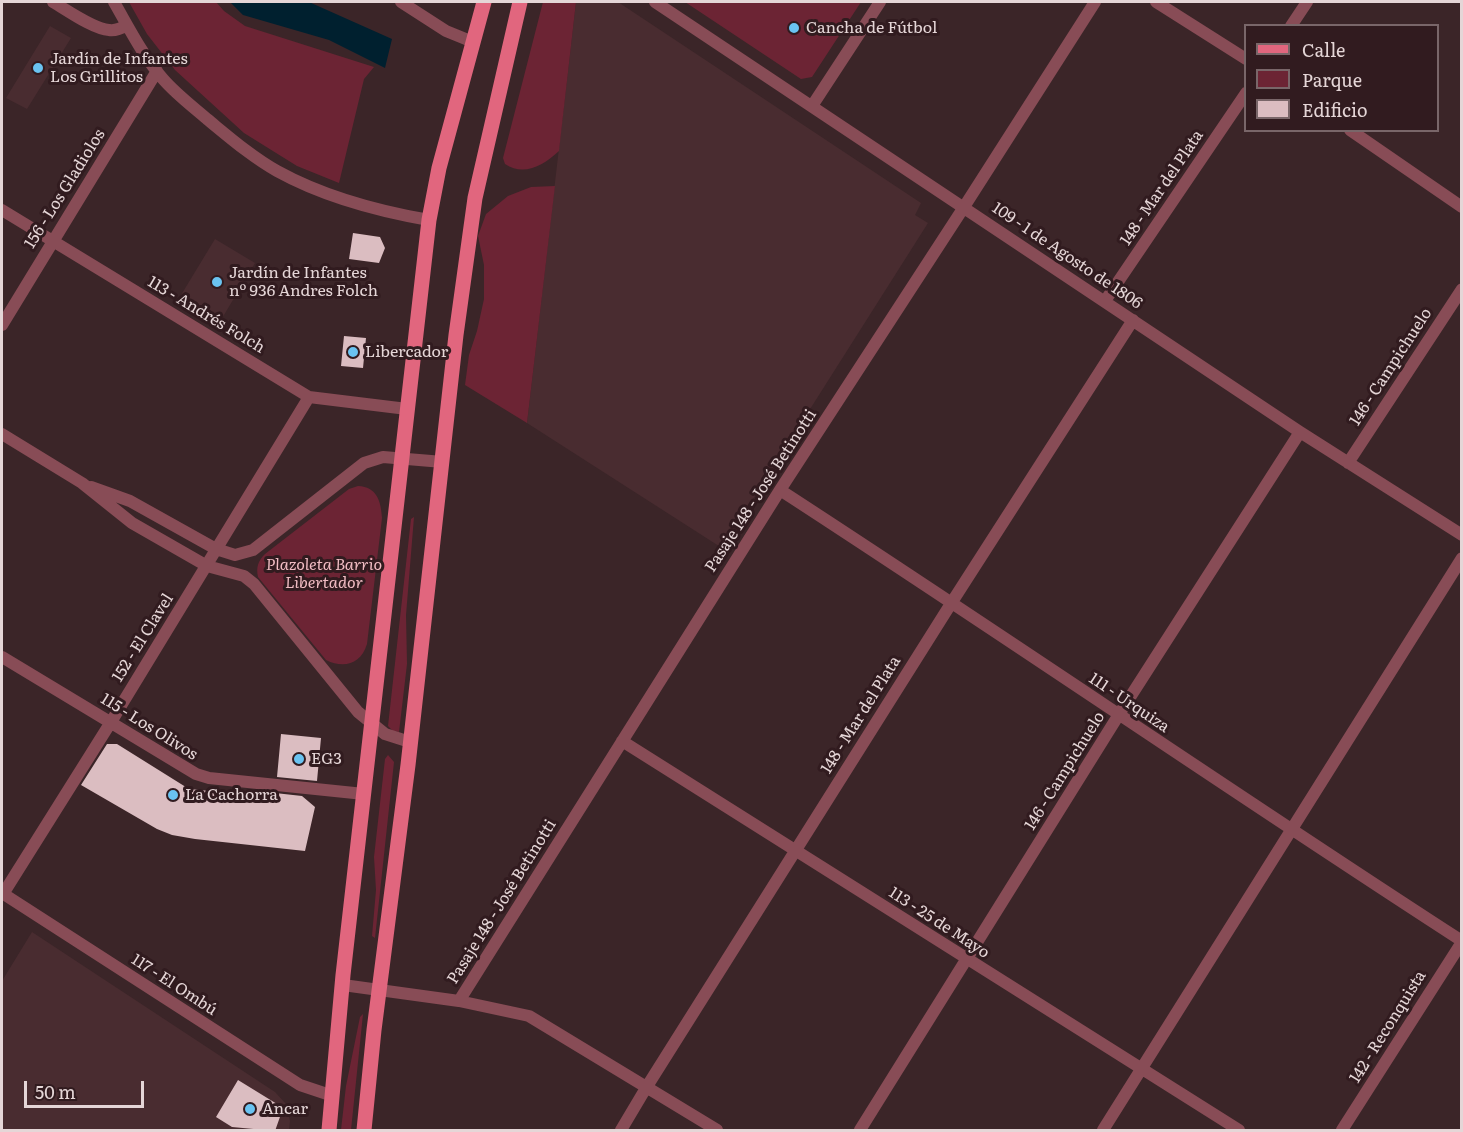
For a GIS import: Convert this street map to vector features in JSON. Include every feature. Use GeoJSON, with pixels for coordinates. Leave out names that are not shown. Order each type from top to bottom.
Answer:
{"type":"FeatureCollection","features":[{"type":"Feature","properties":{"kind":"main road"},"geometry":{"type":"LineString","coordinates":[[329,1131],[364,794],[429,220],[439,168],[484,2]]}},
{"type":"Feature","properties":{"kind":"main road"},"geometry":{"type":"LineString","coordinates":[[364,1131],[456,335],[475,198],[520,2]]}},
{"type":"Feature","properties":{"kind":"street"},"geometry":{"type":"LineString","coordinates":[[53,2],[94,26],[109,30],[127,25]]}},
{"type":"Feature","properties":{"kind":"street"},"geometry":{"type":"LineString","coordinates":[[114,2],[157,71],[188,103],[218,128],[277,170],[330,194],[372,209],[429,220]]}},
{"type":"Feature","properties":{"kind":"street"},"geometry":{"type":"LineString","coordinates":[[401,2],[446,31],[473,42]]}},
{"type":"Feature","properties":{"kind":"street","name":"109 - 1 de Agosto de 1806"},"geometry":{"type":"LineString","coordinates":[[656,2],[1300,432],[1461,535]]}},
{"type":"Feature","properties":{"kind":"street"},"geometry":{"type":"LineString","coordinates":[[812,106],[880,2]]}},
{"type":"Feature","properties":{"kind":"street","name":"Pasaje 148 - José Betinotti"},"geometry":{"type":"LineString","coordinates":[[459,1002],[780,490],[1095,2]]}},
{"type":"Feature","properties":{"kind":"street"},"geometry":{"type":"LineString","coordinates":[[1156,2],[1244,58]]}},
{"type":"Feature","properties":{"kind":"street"},"geometry":{"type":"LineString","coordinates":[[1292,24],[1307,2]]}},
{"type":"Feature","properties":{"kind":"street","name":"156 - Los Gladiolos"},"geometry":{"type":"LineString","coordinates":[[2,325],[157,71]]}},
{"type":"Feature","properties":{"kind":"street","name":"148 - Mar del Plata"},"geometry":{"type":"LineString","coordinates":[[1105,301],[1244,94]]}},
{"type":"Feature","properties":{"kind":"street"},"geometry":{"type":"LineString","coordinates":[[1353,132],[1461,207]]}},
{"type":"Feature","properties":{"kind":"street","name":"113 - Andrés Folch"},"geometry":{"type":"LineString","coordinates":[[2,210],[309,397],[407,409]]}},
{"type":"Feature","properties":{"kind":"street","name":"146 - Campichuelo"},"geometry":{"type":"LineString","coordinates":[[1348,463],[1461,289]]}},
{"type":"Feature","properties":{"kind":"street","name":"148 - Mar del Plata"},"geometry":{"type":"LineString","coordinates":[[621,1131],[952,602],[1133,320]]}},
{"type":"Feature","properties":{"kind":"street","name":"152 - El Clavel"},"geometry":{"type":"LineString","coordinates":[[2,894],[111,722],[309,397]]}},
{"type":"Feature","properties":{"kind":"street","name":"146 - Campichuelo"},"geometry":{"type":"LineString","coordinates":[[860,1131],[1119,716],[1300,432]]}},
{"type":"Feature","properties":{"kind":"street"},"geometry":{"type":"LineString","coordinates":[[2,434],[82,483],[122,517],[207,566],[244,576],[254,584],[358,712],[372,726],[385,734],[410,742]]}},
{"type":"Feature","properties":{"kind":"street"},"geometry":{"type":"LineString","coordinates":[[82,483],[130,501],[216,549],[235,555],[253,550],[364,463],[383,457],[443,462]]}},
{"type":"Feature","properties":{"kind":"street","name":"111 - Urquiza"},"geometry":{"type":"LineString","coordinates":[[780,490],[952,602],[1119,716],[1461,942]]}},
{"type":"Feature","properties":{"kind":"street"},"geometry":{"type":"LineString","coordinates":[[1102,1131],[1461,558]]}},
{"type":"Feature","properties":{"kind":"street","name":"115 - Los Olivos"},"geometry":{"type":"LineString","coordinates":[[2,657],[196,774],[209,778],[364,794]]}},
{"type":"Feature","properties":{"kind":"street","name":"113 - 25 de Mayo"},"geometry":{"type":"LineString","coordinates":[[622,741],[1239,1131]]}},
{"type":"Feature","properties":{"kind":"street","name":"117 - El Ombú"},"geometry":{"type":"LineString","coordinates":[[2,894],[300,1085],[333,1096]]}},
{"type":"Feature","properties":{"kind":"street","name":"142 - Reconquista"},"geometry":{"type":"LineString","coordinates":[[1342,1131],[1461,942]]}},
{"type":"Feature","properties":{"kind":"street"},"geometry":{"type":"LineString","coordinates":[[343,986],[380,989],[529,1016],[717,1131]]}},
{"type":"Feature","properties":{"kind":"shaded area"},"geometry":{"type":"Polygon","coordinates":[[[576,2],[618,2],[921,203],[915,215],[928,223],[722,548],[527,423],[576,2]]]}},
{"type":"Feature","properties":{"kind":"shaded area","name":"Jardín de Infantes Los Grillitos"},"geometry":{"type":"Polygon","coordinates":[[[50,26],[71,38],[27,109],[6,98],[50,26]]]}},
{"type":"Feature","properties":{"kind":"shaded area","name":"Jardín de Infantes nº 936 Andres Folch"},"geometry":{"type":"Polygon","coordinates":[[[215,239],[255,263],[218,325],[178,300],[215,239]]]}},
{"type":"Feature","properties":{"kind":"shaded area"},"geometry":{"type":"Polygon","coordinates":[[[32,932],[275,1092],[286,1104],[290,1121],[289,1130],[2,1130],[2,981],[32,932]]]}},
{"type":"Feature","properties":{"kind":"green space"},"geometry":{"type":"Polygon","coordinates":[[[129,2],[216,2],[224,11],[245,26],[374,67],[364,79],[339,183],[297,166],[244,133],[175,70],[147,34],[129,2]]]}},
{"type":"Feature","properties":{"kind":"green space"},"geometry":{"type":"Polygon","coordinates":[[[543,2],[576,2],[559,151],[534,168],[512,168],[505,164],[503,158],[543,2]]]}},
{"type":"Feature","properties":{"kind":"green space"},"geometry":{"type":"Polygon","coordinates":[[[685,2],[861,2],[812,77],[801,79],[685,2]]]}},
{"type":"Feature","properties":{"kind":"green space"},"geometry":{"type":"Polygon","coordinates":[[[555,186],[527,423],[465,385],[469,355],[484,299],[484,265],[478,236],[486,214],[508,196],[531,187],[555,186]]]}},
{"type":"Feature","properties":{"kind":"green space","name":"Plazoleta Barrio Libertador"},"geometry":{"type":"Polygon","coordinates":[[[358,486],[370,489],[377,496],[382,518],[367,644],[361,656],[356,660],[339,664],[326,660],[258,577],[257,567],[265,554],[349,489],[358,486]]]}},
{"type":"Feature","properties":{"kind":"green space"},"geometry":{"type":"Polygon","coordinates":[[[414,517],[406,615],[407,664],[399,732],[393,731],[388,726],[411,519],[414,517]]]}},
{"type":"Feature","properties":{"kind":"green space"},"geometry":{"type":"Polygon","coordinates":[[[388,755],[394,762],[375,938],[372,936],[376,890],[374,857],[385,759],[388,755]]]}},
{"type":"Feature","properties":{"kind":"green space"},"geometry":{"type":"Polygon","coordinates":[[[363,1014],[351,1130],[341,1130],[346,1086],[360,1017],[363,1014]]]}},
{"type":"Feature","properties":{"kind":"water"},"geometry":{"type":"Polygon","coordinates":[[[230,2],[309,2],[392,39],[385,68],[329,40],[243,15],[230,2]]]}},
{"type":"Feature","properties":{"kind":"building"},"geometry":{"type":"Polygon","coordinates":[[[353,233],[380,237],[385,248],[379,263],[349,259],[353,233]]]}},
{"type":"Feature","properties":{"kind":"building","name":"Libercador"},"geometry":{"type":"Polygon","coordinates":[[[344,336],[366,338],[363,368],[341,366],[344,336]]]}},
{"type":"Feature","properties":{"kind":"building","name":"EG3"},"geometry":{"type":"Polygon","coordinates":[[[281,734],[321,738],[317,781],[277,777],[281,734]]]}},
{"type":"Feature","properties":{"kind":"building","name":"La Cachorra"},"geometry":{"type":"Polygon","coordinates":[[[107,744],[117,744],[189,789],[274,797],[275,793],[302,796],[315,807],[305,851],[195,839],[172,835],[157,829],[81,785],[107,744]]]}},
{"type":"Feature","properties":{"kind":"building","name":"Ancar"},"geometry":{"type":"Polygon","coordinates":[[[238,1080],[277,1104],[281,1114],[275,1131],[232,1127],[216,1117],[238,1080]]]}},
{"type":"Feature","properties":{"kind":"place","name":"Cancha de Fútbol"},"geometry":{"type":"Point","coordinates":[794,28]}},
{"type":"Feature","properties":{"kind":"place","name":"Jardín de Infantes Los Grillitos"},"geometry":{"type":"Point","coordinates":[38,68]}},
{"type":"Feature","properties":{"kind":"place","name":"Jardín de Infantes nº 936 Andres Folch"},"geometry":{"type":"Point","coordinates":[217,282]}},
{"type":"Feature","properties":{"kind":"place","name":"Libercador"},"geometry":{"type":"Point","coordinates":[353,352]}},
{"type":"Feature","properties":{"kind":"place","name":"EG3"},"geometry":{"type":"Point","coordinates":[299,759]}},
{"type":"Feature","properties":{"kind":"place","name":"La Cachorra"},"geometry":{"type":"Point","coordinates":[173,795]}},
{"type":"Feature","properties":{"kind":"place","name":"Ancar"},"geometry":{"type":"Point","coordinates":[250,1109]}}]}
